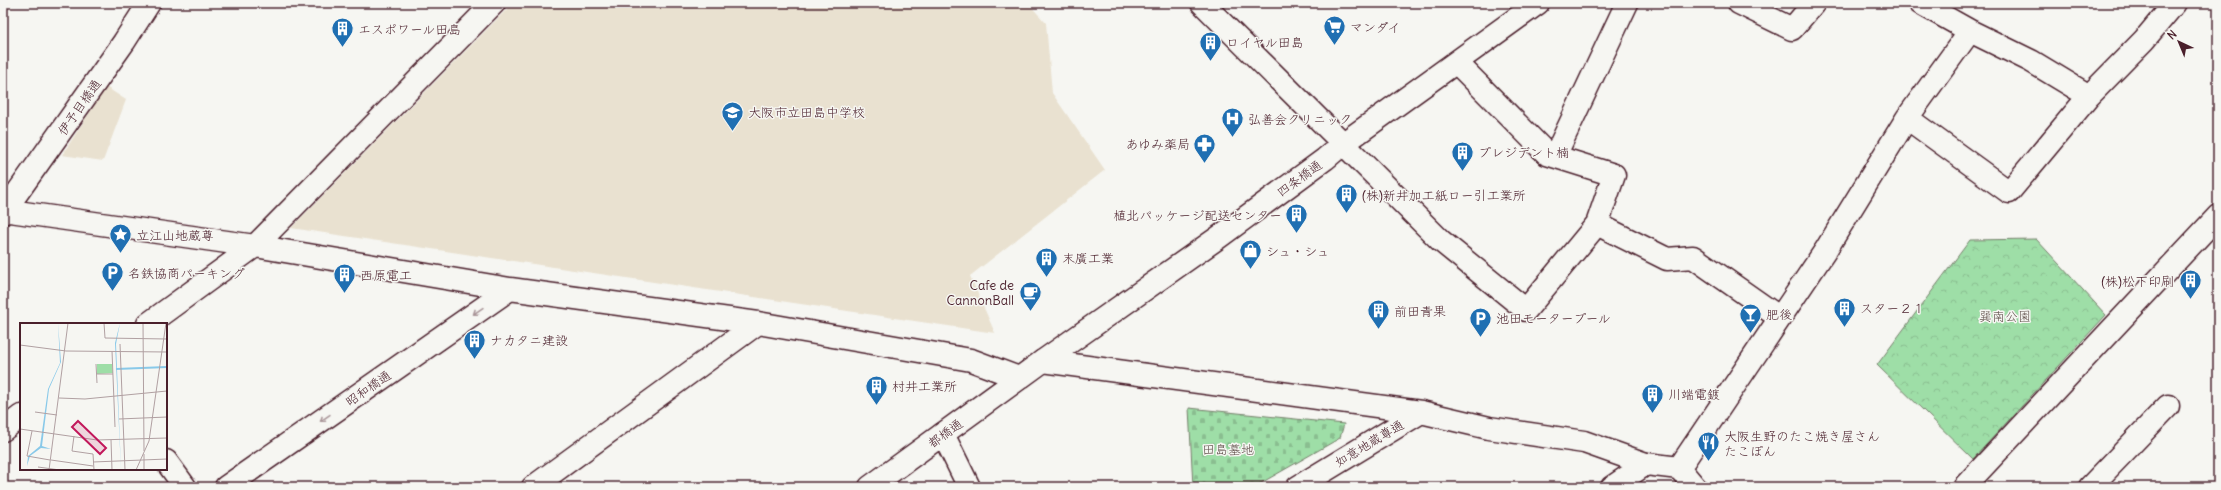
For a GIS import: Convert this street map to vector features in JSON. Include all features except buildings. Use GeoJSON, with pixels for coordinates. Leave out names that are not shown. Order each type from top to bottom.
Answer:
{"type":"FeatureCollection","features":[{"type":"Feature","properties":{"kind":"street","name":"伊予目橋通"},"geometry":{"type":"LineString","coordinates":[[4,211],[149,3]]}},
{"type":"Feature","properties":{"kind":"street"},"geometry":{"type":"LineString","coordinates":[[1202,3],[1441,241],[1526,310],[1597,224],[1614,176],[1547,154],[1457,63]]}},
{"type":"Feature","properties":{"kind":"street","name":"四条橋通"},"geometry":{"type":"LineString","coordinates":[[1020,378],[1219,237],[1325,159],[1344,143],[1457,63],[1538,3]]}},
{"type":"Feature","properties":{"kind":"street"},"geometry":{"type":"LineString","coordinates":[[1555,156],[1627,3]]}},
{"type":"Feature","properties":{"kind":"street"},"geometry":{"type":"LineString","coordinates":[[1739,3],[1792,29],[1814,3]]}},
{"type":"Feature","properties":{"kind":"street"},"geometry":{"type":"LineString","coordinates":[[1920,3],[1970,31],[2031,61],[2089,96]]}},
{"type":"Feature","properties":{"kind":"street"},"geometry":{"type":"LineString","coordinates":[[1907,118],[2009,192],[2089,96],[2144,40],[2175,3]]}},
{"type":"Feature","properties":{"kind":"street"},"geometry":{"type":"LineString","coordinates":[[149,323],[255,246],[489,5]]}},
{"type":"Feature","properties":{"kind":"street"},"geometry":{"type":"LineString","coordinates":[[1679,468],[1825,250],[1907,118],[1970,31]]}},
{"type":"Feature","properties":{"kind":"street"},"geometry":{"type":"LineString","coordinates":[[4,211],[255,246],[510,289],[758,323],[971,360],[1020,378]]}},
{"type":"Feature","properties":{"kind":"street"},"geometry":{"type":"LineString","coordinates":[[1976,483],[2217,221]]}},
{"type":"Feature","properties":{"kind":"street"},"geometry":{"type":"LineString","coordinates":[[1597,224],[1667,259],[1693,257],[1780,318]]}},
{"type":"Feature","properties":{"kind":"street","name":"昭和橋通"},"geometry":{"type":"LineString","coordinates":[[226,487],[510,289]]}},
{"type":"Feature","properties":{"kind":"street"},"geometry":{"type":"LineString","coordinates":[[533,487],[758,323]]}},
{"type":"Feature","properties":{"kind":"street"},"geometry":{"type":"LineString","coordinates":[[1043,361],[1421,412],[1489,428],[1584,442],[1646,464],[1679,468],[1696,487]]}},
{"type":"Feature","properties":{"kind":"street","name":"都橋通"},"geometry":{"type":"LineString","coordinates":[[870,487],[1020,378]]}},
{"type":"Feature","properties":{"kind":"street"},"geometry":{"type":"LineString","coordinates":[[2090,487],[2168,406]]}},
{"type":"Feature","properties":{"kind":"street","name":"如意地蔵尊通"},"geometry":{"type":"LineString","coordinates":[[1298,487],[1421,412]]}},
{"type":"Feature","properties":{"kind":"street"},"geometry":{"type":"LineString","coordinates":[[3,430],[20,417]]}},
{"type":"Feature","properties":{"kind":"street"},"geometry":{"type":"LineString","coordinates":[[943,434],[970,487]]}},
{"type":"Feature","properties":{"kind":"street"},"geometry":{"type":"LineString","coordinates":[[167,462],[185,487]]}},
{"type":"Feature","properties":{"kind":"street"},"geometry":{"type":"LineString","coordinates":[[1612,487],[1646,464]]}},
{"type":"Feature","properties":{"kind":"shaded area","name":"大阪市立田島中学校"},"geometry":{"type":"Polygon","coordinates":[[[513,3],[1028,3],[1046,23],[1052,93],[1105,170],[970,276],[995,333],[291,228],[513,3]]]}},
{"type":"Feature","properties":{"kind":"shaded area"},"geometry":{"type":"Polygon","coordinates":[[[106,87],[126,100],[103,161],[62,155],[106,87]]]}},
{"type":"Feature","properties":{"kind":"green space","name":"巽南公園"},"geometry":{"type":"Polygon","coordinates":[[[2036,239],[2106,315],[1973,459],[1877,365],[1970,240],[2036,239]]]}},
{"type":"Feature","properties":{"kind":"green space","name":"田島墓地"},"geometry":{"type":"Polygon","coordinates":[[[1189,408],[1344,424],[1340,438],[1254,487],[1193,487],[1189,408]]]}},
{"type":"Feature","properties":{"kind":"place","name":"マンダイ"},"geometry":{"type":"Point","coordinates":[1334,46]}},
{"type":"Feature","properties":{"kind":"place","name":"エスポワール田島"},"geometry":{"type":"Point","coordinates":[343,48]}},
{"type":"Feature","properties":{"kind":"place","name":"ロイヤル田島"},"geometry":{"type":"Point","coordinates":[1210,62]}},
{"type":"Feature","properties":{"kind":"place","name":"大阪市立田島中学校"},"geometry":{"type":"Point","coordinates":[732,132]}},
{"type":"Feature","properties":{"kind":"place","name":"弘善会クリニック"},"geometry":{"type":"Point","coordinates":[1233,138]}},
{"type":"Feature","properties":{"kind":"place","name":"あゆみ薬局"},"geometry":{"type":"Point","coordinates":[1205,164]}},
{"type":"Feature","properties":{"kind":"place","name":"プレジデント楠"},"geometry":{"type":"Point","coordinates":[1462,172]}},
{"type":"Feature","properties":{"kind":"place","name":"(株)新井加工紙ロー引工業所"},"geometry":{"type":"Point","coordinates":[1347,214]}},
{"type":"Feature","properties":{"kind":"place","name":"植北パッケージ配送センター"},"geometry":{"type":"Point","coordinates":[1297,234]}},
{"type":"Feature","properties":{"kind":"place","name":"立江山地蔵尊"},"geometry":{"type":"Point","coordinates":[120,254]}},
{"type":"Feature","properties":{"kind":"place","name":"シュ・シュ"},"geometry":{"type":"Point","coordinates":[1250,270]}},
{"type":"Feature","properties":{"kind":"place","name":"末廣工業"},"geometry":{"type":"Point","coordinates":[1047,278]}},
{"type":"Feature","properties":{"kind":"place","name":"名鉄協商パーキング"},"geometry":{"type":"Point","coordinates":[112,292]}},
{"type":"Feature","properties":{"kind":"place","name":"西原電工"},"geometry":{"type":"Point","coordinates":[345,294]}},
{"type":"Feature","properties":{"kind":"place","name":"(株)松下印刷"},"geometry":{"type":"Point","coordinates":[2190,300]}},
{"type":"Feature","properties":{"kind":"place","name":"Cafe de CannonBall"},"geometry":{"type":"Point","coordinates":[1030,312]}},
{"type":"Feature","properties":{"kind":"place","name":"スター２１"},"geometry":{"type":"Point","coordinates":[1845,328]}},
{"type":"Feature","properties":{"kind":"place","name":"前田青果"},"geometry":{"type":"Point","coordinates":[1379,330]}},
{"type":"Feature","properties":{"kind":"place","name":"肥後"},"geometry":{"type":"Point","coordinates":[1750,334]}},
{"type":"Feature","properties":{"kind":"place","name":"池田モータープール"},"geometry":{"type":"Point","coordinates":[1480,338]}},
{"type":"Feature","properties":{"kind":"place","name":"ナカタニ建設"},"geometry":{"type":"Point","coordinates":[475,360]}},
{"type":"Feature","properties":{"kind":"place","name":"村井工業所"},"geometry":{"type":"Point","coordinates":[877,406]}},
{"type":"Feature","properties":{"kind":"place","name":"川端電鍍"},"geometry":{"type":"Point","coordinates":[1653,414]}},
{"type":"Feature","properties":{"kind":"place","name":"大阪生野のたこ焼き屋さん たこぽん"},"geometry":{"type":"Point","coordinates":[1708,462]}}]}
